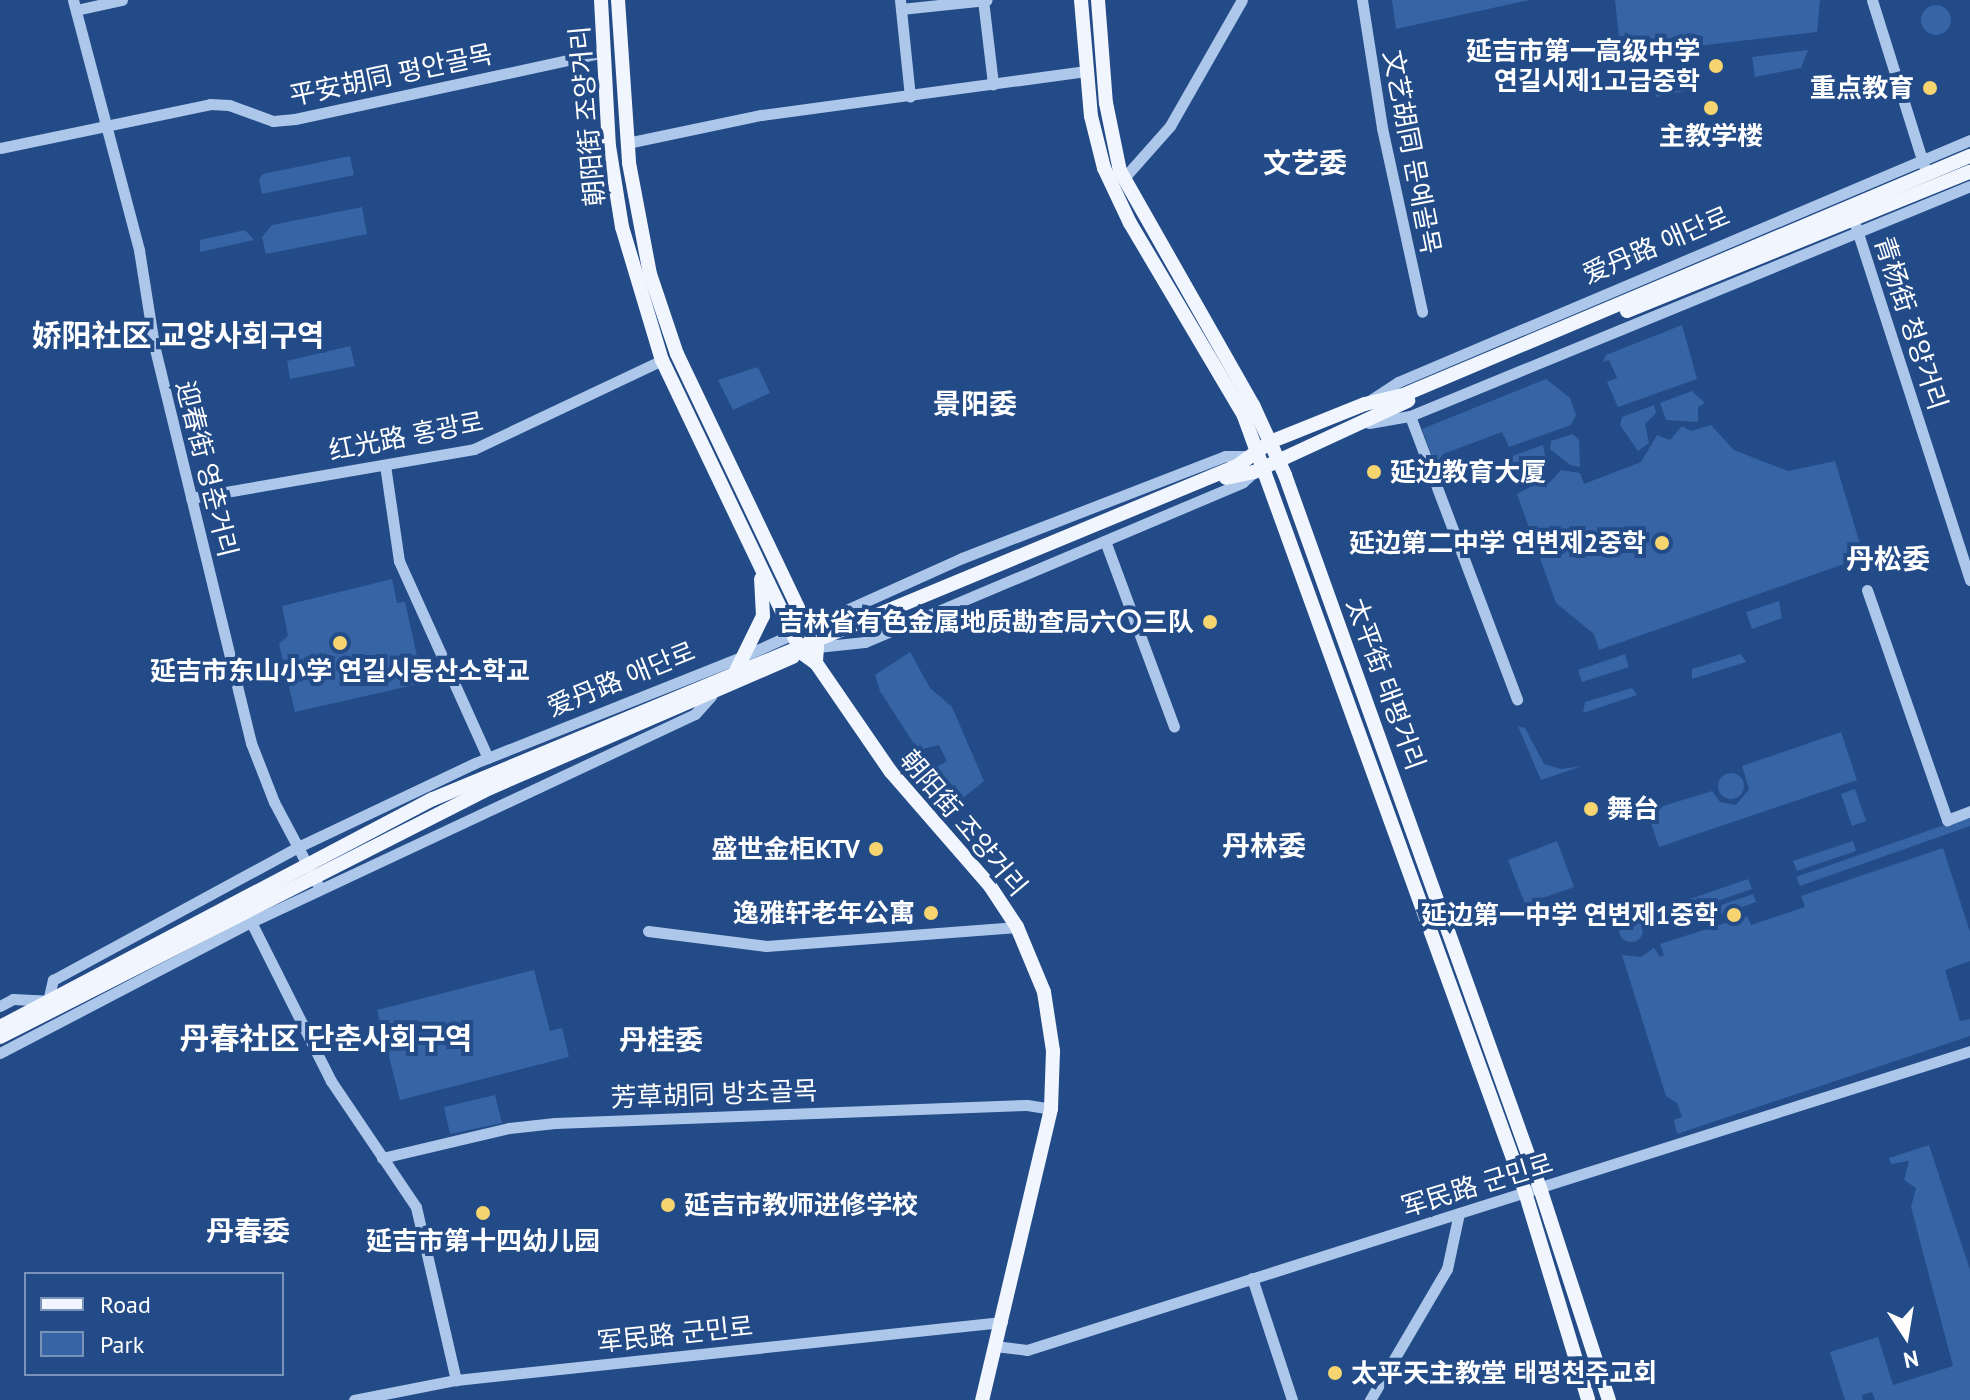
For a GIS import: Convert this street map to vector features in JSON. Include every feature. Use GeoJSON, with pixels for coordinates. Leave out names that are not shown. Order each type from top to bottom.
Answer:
{"type":"FeatureCollection","features":[{"type":"Feature","properties":{"kind":"main road","name":"朝阳街 조양거리"},"geometry":{"type":"LineString","coordinates":[[601,0],[609,146],[622,227],[662,360],[797,644],[816,663],[877,755],[975,867],[1017,927],[1049,1018],[1051,1109],[982,1400]]}},
{"type":"Feature","properties":{"kind":"main road","name":"朝阳街 조양거리"},"geometry":{"type":"LineString","coordinates":[[618,0],[627,143],[643,246],[677,354],[806,625],[814,643],[816,663]]}},
{"type":"Feature","properties":{"kind":"main road","name":"太平街 태평거리"},"geometry":{"type":"LineString","coordinates":[[1081,0],[1086,71],[1110,184],[1244,416],[1250,453],[1525,1192],[1588,1400]]}},
{"type":"Feature","properties":{"kind":"main road","name":"太平街 태평거리"},"geometry":{"type":"LineString","coordinates":[[1098,0],[1106,103],[1123,179],[1270,442],[1540,1188],[1609,1400]]}},
{"type":"Feature","properties":{"kind":"main road","name":"爱丹路 애단로"},"geometry":{"type":"LineString","coordinates":[[814,643],[1237,466],[1250,453],[1270,442],[1365,404],[1401,396],[1925,167],[1970,156]]}},
{"type":"Feature","properties":{"kind":"main road","name":"爱丹路 애단로"},"geometry":{"type":"LineString","coordinates":[[0,1027],[48,1001],[314,877],[433,799],[797,644],[814,643],[1239,473],[1258,470],[1369,423],[1383,411],[1856,224],[1970,172]]}},
{"type":"Feature","properties":{"kind":"main road"},"geometry":{"type":"LineString","coordinates":[[1307,427],[1314,445]]}},
{"type":"Feature","properties":{"kind":"main road"},"geometry":{"type":"LineString","coordinates":[[736,671],[763,616],[760,567]]}},
{"type":"Feature","properties":{"kind":"main road","name":"爱丹路 애단로"},"geometry":{"type":"LineString","coordinates":[[0,1037],[490,788],[711,696],[797,644]]}},
{"type":"Feature","properties":{"kind":"street"},"geometry":{"type":"LineString","coordinates":[[74,5],[122,0]]}},
{"type":"Feature","properties":{"kind":"street"},"geometry":{"type":"LineString","coordinates":[[910,96],[900,4],[985,0],[993,84]]}},
{"type":"Feature","properties":{"kind":"street"},"geometry":{"type":"LineString","coordinates":[[1123,179],[1170,126],[1242,0]]}},
{"type":"Feature","properties":{"kind":"street","name":"文艺胡同 문예골목"},"geometry":{"type":"LineString","coordinates":[[1362,0],[1382,128],[1422,312]]}},
{"type":"Feature","properties":{"kind":"street"},"geometry":{"type":"LineString","coordinates":[[1872,0],[1925,167]]}},
{"type":"Feature","properties":{"kind":"street","name":"迎春街 영춘거리"},"geometry":{"type":"LineString","coordinates":[[74,5],[139,250],[154,345],[251,743],[314,877]]}},
{"type":"Feature","properties":{"kind":"street","name":"平安胡同 평안골목"},"geometry":{"type":"LineString","coordinates":[[0,148],[210,104],[229,105],[273,121],[295,119],[604,52]]}},
{"type":"Feature","properties":{"kind":"street"},"geometry":{"type":"LineString","coordinates":[[627,143],[761,115],[1086,71]]}},
{"type":"Feature","properties":{"kind":"street","name":"爱丹路 애단로"},"geometry":{"type":"LineString","coordinates":[[1925,167],[1970,140]]}},
{"type":"Feature","properties":{"kind":"street","name":"爱丹路 애단로"},"geometry":{"type":"LineString","coordinates":[[1369,423],[1410,416],[1856,224],[1970,186]]}},
{"type":"Feature","properties":{"kind":"street","name":"青杨街 청양거리"},"geometry":{"type":"LineString","coordinates":[[1856,224],[1967,562],[1970,580]]}},
{"type":"Feature","properties":{"kind":"street","name":"红光路 홍광로"},"geometry":{"type":"LineString","coordinates":[[191,498],[492,444],[662,360]]}},
{"type":"Feature","properties":{"kind":"street"},"geometry":{"type":"LineString","coordinates":[[1410,416],[1517,699]]}},
{"type":"Feature","properties":{"kind":"street","name":"爱丹路 애단로"},"geometry":{"type":"LineString","coordinates":[[0,1006],[13,999],[48,1001],[53,980],[298,847],[488,758],[744,656],[797,644],[806,625],[1225,456],[1250,453]]}},
{"type":"Feature","properties":{"kind":"street"},"geometry":{"type":"LineString","coordinates":[[385,465],[399,561],[488,758]]}},
{"type":"Feature","properties":{"kind":"street","name":"爱丹路 애단로"},"geometry":{"type":"LineString","coordinates":[[814,643],[865,642],[1243,482],[1258,470]]}},
{"type":"Feature","properties":{"kind":"street"},"geometry":{"type":"LineString","coordinates":[[1105,541],[1174,727]]}},
{"type":"Feature","properties":{"kind":"street"},"geometry":{"type":"LineString","coordinates":[[1867,590],[1947,820],[1970,811]]}},
{"type":"Feature","properties":{"kind":"street","name":"爱丹路 애단로"},"geometry":{"type":"LineString","coordinates":[[0,1053],[251,922],[314,877]]}},
{"type":"Feature","properties":{"kind":"street"},"geometry":{"type":"LineString","coordinates":[[251,922],[331,1081],[416,1207],[456,1380]]}},
{"type":"Feature","properties":{"kind":"street"},"geometry":{"type":"LineString","coordinates":[[648,931],[766,946],[1017,927]]}},
{"type":"Feature","properties":{"kind":"street","name":"军民路 군민로"},"geometry":{"type":"LineString","coordinates":[[995,1346],[1027,1350],[1970,1051]]}},
{"type":"Feature","properties":{"kind":"street","name":"芳草胡同 방초골목"},"geometry":{"type":"LineString","coordinates":[[382,1158],[509,1128],[555,1123],[1027,1105],[1051,1109]]}},
{"type":"Feature","properties":{"kind":"street"},"geometry":{"type":"LineString","coordinates":[[1370,1400],[1447,1269],[1459,1213]]}},
{"type":"Feature","properties":{"kind":"street"},"geometry":{"type":"LineString","coordinates":[[1252,1278],[1292,1400]]}},
{"type":"Feature","properties":{"kind":"street","name":"军民路 군민로"},"geometry":{"type":"LineString","coordinates":[[354,1400],[456,1380],[1002,1322]]}},
{"type":"Feature","properties":{"kind":"green space"},"geometry":{"type":"Polygon","coordinates":[[[1392,0],[1530,0],[1396,29],[1392,0]]]}},
{"type":"Feature","properties":{"kind":"green space"},"geometry":{"type":"Polygon","coordinates":[[[1615,0],[1820,0],[1817,32],[1621,55],[1615,0]]]}},
{"type":"Feature","properties":{"kind":"green space"},"geometry":{"type":"Polygon","coordinates":[[[1936,5],[1947,9],[1951,20],[1947,31],[1936,35],[1925,31],[1921,20],[1925,9],[1936,5]]]}},
{"type":"Feature","properties":{"kind":"green space"},"geometry":{"type":"Polygon","coordinates":[[[1808,50],[1801,68],[1755,77],[1752,57],[1808,50]]]}},
{"type":"Feature","properties":{"kind":"green space"},"geometry":{"type":"Polygon","coordinates":[[[1691,65],[1695,89],[1656,97],[1651,71],[1691,65]]]}},
{"type":"Feature","properties":{"kind":"green space"},"geometry":{"type":"Polygon","coordinates":[[[350,156],[354,175],[262,194],[259,179],[263,174],[350,156]]]}},
{"type":"Feature","properties":{"kind":"green space"},"geometry":{"type":"Polygon","coordinates":[[[362,207],[367,234],[266,254],[262,237],[272,225],[362,207]]]}},
{"type":"Feature","properties":{"kind":"green space"},"geometry":{"type":"Polygon","coordinates":[[[245,230],[254,240],[200,252],[200,240],[245,230]]]}},
{"type":"Feature","properties":{"kind":"green space"},"geometry":{"type":"Polygon","coordinates":[[[1682,325],[1697,379],[1618,407],[1607,382],[1617,378],[1609,360],[1603,362],[1606,355],[1682,325]]]}},
{"type":"Feature","properties":{"kind":"green space"},"geometry":{"type":"Polygon","coordinates":[[[350,346],[355,366],[290,379],[287,361],[350,346]]]}},
{"type":"Feature","properties":{"kind":"green space"},"geometry":{"type":"Polygon","coordinates":[[[758,367],[770,393],[733,410],[718,380],[758,367]]]}},
{"type":"Feature","properties":{"kind":"green space"},"geometry":{"type":"Polygon","coordinates":[[[1546,379],[1570,398],[1576,415],[1571,425],[1509,447],[1502,432],[1443,454],[1436,467],[1422,429],[1546,379]]]}},
{"type":"Feature","properties":{"kind":"green space"},"geometry":{"type":"Polygon","coordinates":[[[1692,391],[1705,403],[1698,407],[1698,422],[1666,420],[1660,403],[1692,391]]]}},
{"type":"Feature","properties":{"kind":"green space"},"geometry":{"type":"Polygon","coordinates":[[[1654,405],[1656,413],[1645,424],[1649,443],[1638,451],[1620,425],[1622,417],[1654,405]]]}},
{"type":"Feature","properties":{"kind":"green space"},"geometry":{"type":"Polygon","coordinates":[[[1711,425],[1734,450],[1788,471],[1835,461],[1864,557],[1599,650],[1594,634],[1556,603],[1517,494],[1537,483],[1550,482],[1561,470],[1580,473],[1584,484],[1641,462],[1657,435],[1670,440],[1682,426],[1691,431],[1711,425]]]}},
{"type":"Feature","properties":{"kind":"green space"},"geometry":{"type":"Polygon","coordinates":[[[1573,434],[1579,440],[1580,467],[1570,465],[1550,449],[1551,441],[1573,434]]]}},
{"type":"Feature","properties":{"kind":"green space"},"geometry":{"type":"Polygon","coordinates":[[[1543,445],[1545,456],[1534,478],[1508,472],[1509,457],[1543,445]]]}},
{"type":"Feature","properties":{"kind":"green space"},"geometry":{"type":"Polygon","coordinates":[[[392,579],[397,603],[405,602],[423,683],[295,712],[279,644],[288,636],[282,606],[392,579]]]}},
{"type":"Feature","properties":{"kind":"green space"},"geometry":{"type":"Polygon","coordinates":[[[1779,601],[1782,618],[1752,629],[1746,612],[1779,601]]]}},
{"type":"Feature","properties":{"kind":"green space"},"geometry":{"type":"Polygon","coordinates":[[[910,652],[930,688],[952,707],[984,781],[963,798],[935,768],[947,761],[939,745],[918,750],[880,691],[875,675],[910,652]]]}},
{"type":"Feature","properties":{"kind":"green space"},"geometry":{"type":"Polygon","coordinates":[[[1625,654],[1629,667],[1582,682],[1578,670],[1625,654]]]}},
{"type":"Feature","properties":{"kind":"green space"},"geometry":{"type":"Polygon","coordinates":[[[1741,654],[1746,662],[1692,679],[1692,669],[1741,654]]]}},
{"type":"Feature","properties":{"kind":"green space"},"geometry":{"type":"Polygon","coordinates":[[[1632,688],[1637,695],[1583,713],[1585,702],[1632,688]]]}},
{"type":"Feature","properties":{"kind":"green space"},"geometry":{"type":"Polygon","coordinates":[[[1518,726],[1525,728],[1544,764],[1561,769],[1582,766],[1541,780],[1518,726]]]}},
{"type":"Feature","properties":{"kind":"green space"},"geometry":{"type":"Polygon","coordinates":[[[1841,732],[1857,780],[1659,847],[1647,811],[1712,791],[1720,802],[1736,805],[1749,789],[1742,766],[1841,732]]]}},
{"type":"Feature","properties":{"kind":"green space"},"geometry":{"type":"Polygon","coordinates":[[[1731,773],[1740,777],[1744,786],[1740,795],[1731,799],[1722,795],[1718,786],[1722,777],[1731,773]]]}},
{"type":"Feature","properties":{"kind":"green space"},"geometry":{"type":"Polygon","coordinates":[[[1855,789],[1866,821],[1852,826],[1841,794],[1855,789]]]}},
{"type":"Feature","properties":{"kind":"green space"},"geometry":{"type":"Polygon","coordinates":[[[1970,816],[1970,826],[1800,886],[1796,877],[1970,816]]]}},
{"type":"Feature","properties":{"kind":"green space"},"geometry":{"type":"Polygon","coordinates":[[[1557,841],[1574,887],[1525,904],[1508,860],[1557,841]]]}},
{"type":"Feature","properties":{"kind":"green space"},"geometry":{"type":"Polygon","coordinates":[[[1853,841],[1856,851],[1797,871],[1793,861],[1853,841]]]}},
{"type":"Feature","properties":{"kind":"green space"},"geometry":{"type":"Polygon","coordinates":[[[1943,848],[1970,932],[1970,961],[1945,970],[1960,1021],[1970,1019],[1970,1036],[1677,1134],[1674,1120],[1682,1117],[1677,1103],[1666,1096],[1622,955],[1641,957],[1654,948],[1660,957],[1664,955],[1660,944],[1747,916],[1751,925],[1805,907],[1801,896],[1943,848]]]}},
{"type":"Feature","properties":{"kind":"green space"},"geometry":{"type":"Polygon","coordinates":[[[1748,879],[1752,889],[1673,916],[1670,906],[1748,879]]]}},
{"type":"Feature","properties":{"kind":"green space"},"geometry":{"type":"Polygon","coordinates":[[[1753,894],[1756,902],[1678,929],[1675,921],[1753,894]]]}},
{"type":"Feature","properties":{"kind":"green space"},"geometry":{"type":"Polygon","coordinates":[[[1631,918],[1640,921],[1643,930],[1640,939],[1631,942],[1622,939],[1619,930],[1622,921],[1631,918]]]}},
{"type":"Feature","properties":{"kind":"green space"},"geometry":{"type":"Polygon","coordinates":[[[534,970],[550,1031],[562,1028],[569,1057],[400,1100],[377,1010],[534,970]]]}},
{"type":"Feature","properties":{"kind":"green space"},"geometry":{"type":"Polygon","coordinates":[[[495,1095],[502,1123],[450,1134],[444,1107],[495,1095]]]}},
{"type":"Feature","properties":{"kind":"green space"},"geometry":{"type":"Polygon","coordinates":[[[1929,1145],[1970,1270],[1970,1400],[1875,1400],[1872,1392],[1862,1395],[1863,1400],[1845,1400],[1830,1352],[1878,1337],[1893,1385],[1953,1366],[1911,1207],[1916,1188],[1904,1180],[1909,1161],[1891,1164],[1889,1158],[1929,1145]]]}},
{"type":"Feature","properties":{"kind":"place","name":"延吉市第一高级中学 연길시제1고급중학"},"geometry":{"type":"Point","coordinates":[1716,66]}},
{"type":"Feature","properties":{"kind":"place","name":"重点教育"},"geometry":{"type":"Point","coordinates":[1930,88]}},
{"type":"Feature","properties":{"kind":"place","name":"主教学楼"},"geometry":{"type":"Point","coordinates":[1711,108]}},
{"type":"Feature","properties":{"kind":"place","name":"延边教育大厦"},"geometry":{"type":"Point","coordinates":[1374,472]}},
{"type":"Feature","properties":{"kind":"place","name":"延边第二中学 연변제2중학"},"geometry":{"type":"Point","coordinates":[1662,543]}},
{"type":"Feature","properties":{"kind":"place","name":"吉林省有色金属地质勘查局六〇三队"},"geometry":{"type":"Point","coordinates":[1210,622]}},
{"type":"Feature","properties":{"kind":"place","name":"延吉市东山小学 연길시동산소학교"},"geometry":{"type":"Point","coordinates":[340,643]}},
{"type":"Feature","properties":{"kind":"place","name":"舞台"},"geometry":{"type":"Point","coordinates":[1591,809]}},
{"type":"Feature","properties":{"kind":"place","name":"盛世金柜KTV"},"geometry":{"type":"Point","coordinates":[876,849]}},
{"type":"Feature","properties":{"kind":"place","name":"逸雅轩老年公寓"},"geometry":{"type":"Point","coordinates":[931,913]}},
{"type":"Feature","properties":{"kind":"place","name":"延边第一中学 연변제1중학"},"geometry":{"type":"Point","coordinates":[1734,915]}},
{"type":"Feature","properties":{"kind":"place","name":"延吉市教师进修学校"},"geometry":{"type":"Point","coordinates":[668,1205]}},
{"type":"Feature","properties":{"kind":"place","name":"延吉市第十四幼儿园"},"geometry":{"type":"Point","coordinates":[483,1213]}},
{"type":"Feature","properties":{"kind":"place","name":"太平天主教堂 태평천주교회"},"geometry":{"type":"Point","coordinates":[1335,1373]}},
{"type":"Feature","properties":{"kind":"district","name":"文艺委"},"geometry":{"type":"Point","coordinates":[1305,163]}},
{"type":"Feature","properties":{"kind":"district","name":"娇阳社区 교양사회구역"},"geometry":{"type":"Point","coordinates":[178,335]}},
{"type":"Feature","properties":{"kind":"district","name":"景阳委"},"geometry":{"type":"Point","coordinates":[975,404]}},
{"type":"Feature","properties":{"kind":"district","name":"丹松委"},"geometry":{"type":"Point","coordinates":[1888,559]}},
{"type":"Feature","properties":{"kind":"district","name":"丹林委"},"geometry":{"type":"Point","coordinates":[1264,846]}},
{"type":"Feature","properties":{"kind":"district","name":"丹春社区 단춘사회구역"},"geometry":{"type":"Point","coordinates":[326,1038]}},
{"type":"Feature","properties":{"kind":"district","name":"丹桂委"},"geometry":{"type":"Point","coordinates":[661,1040]}},
{"type":"Feature","properties":{"kind":"district","name":"丹春委"},"geometry":{"type":"Point","coordinates":[248,1231]}}]}
